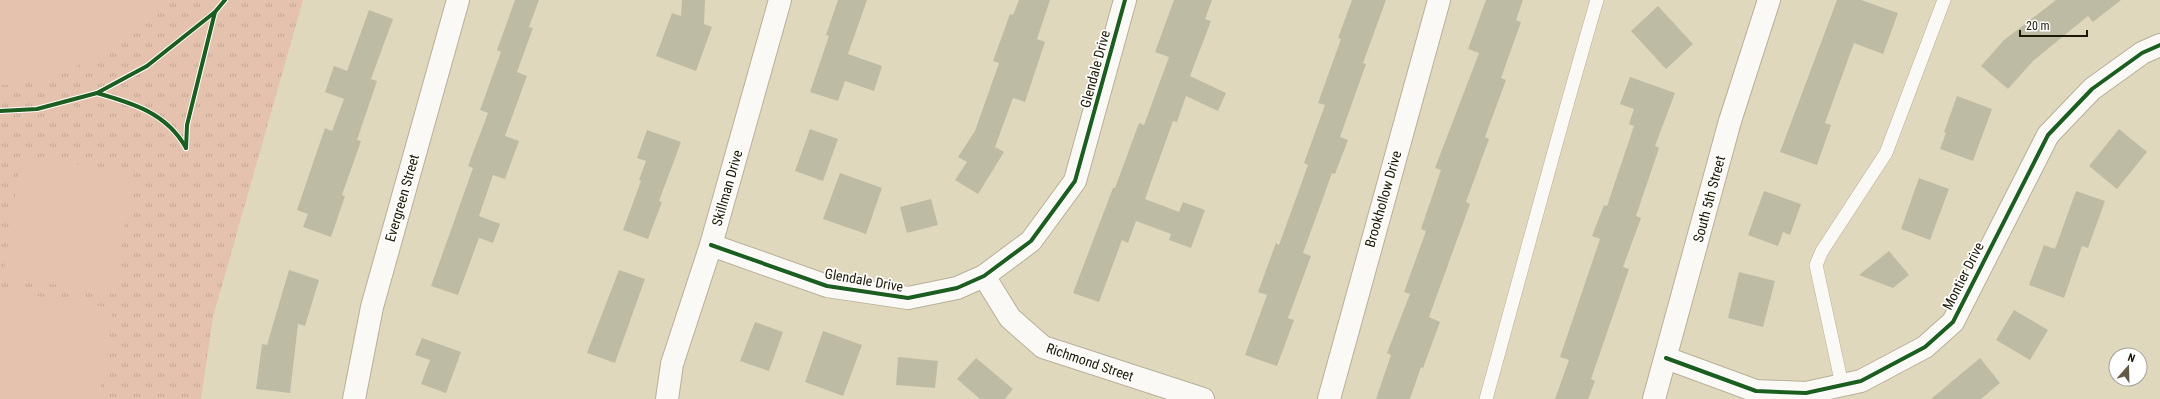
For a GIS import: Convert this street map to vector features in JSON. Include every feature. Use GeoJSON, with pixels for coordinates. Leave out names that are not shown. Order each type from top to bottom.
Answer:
{"type":"FeatureCollection","features":[{"type":"Feature","properties":{"kind":"street","name":"Evergreen Street"},"geometry":{"type":"LineString","coordinates":[[354,399],[372,307],[458,0]]}},
{"type":"Feature","properties":{"kind":"street","name":"Skillman Drive"},"geometry":{"type":"LineString","coordinates":[[667,399],[672,364],[711,245],[780,0]]}},
{"type":"Feature","properties":{"kind":"street","name":"Glendale Drive"},"geometry":{"type":"LineString","coordinates":[[711,245],[827,286],[908,298],[957,288],[984,276],[1031,241],[1075,181],[1125,0]]}},
{"type":"Feature","properties":{"kind":"street","name":"Brookhollow Drive"},"geometry":{"type":"LineString","coordinates":[[1329,399],[1439,0]]}},
{"type":"Feature","properties":{"kind":"street","name":"South 5th Street"},"geometry":{"type":"LineString","coordinates":[[1654,399],[1730,121],[1767,1]]}},
{"type":"Feature","properties":{"kind":"street","name":"Montier Drive"},"geometry":{"type":"LineString","coordinates":[[1666,358],[1756,391],[1806,393],[1861,381],[1925,347],[1953,322],[2048,135],[2092,89],[2142,53],[2160,45]]}},
{"type":"Feature","properties":{"kind":"street","name":"Richmond Street"},"geometry":{"type":"LineString","coordinates":[[984,276],[1010,318],[1043,347],[1203,399]]}},
{"type":"Feature","properties":{"kind":"lane"},"geometry":{"type":"LineString","coordinates":[[1486,399],[1528,252],[1558,132],[1597,0]]}},
{"type":"Feature","properties":{"kind":"lane"},"geometry":{"type":"LineString","coordinates":[[1842,385],[1816,265],[1822,251],[1886,153],[1944,0]]}},
{"type":"Feature","properties":{"kind":"green space"},"geometry":{"type":"Polygon","coordinates":[[[0,0],[303,0],[213,317],[201,399],[0,399],[0,0]]]}},
{"type":"Feature","properties":{"kind":"green space"},"geometry":{"type":"Polygon","coordinates":[[[0,0],[168,0],[157,12],[122,40],[107,50],[73,68],[37,80],[19,84],[0,85],[0,0]]]}},
{"type":"Feature","properties":{"kind":"green space"},"geometry":{"type":"Polygon","coordinates":[[[22,155],[133,173],[114,294],[3,276],[22,155]]]}},
{"type":"Feature","properties":{"kind":"green space"},"geometry":{"type":"Polygon","coordinates":[[[0,290],[113,308],[99,399],[0,399],[0,290]]]}},
{"type":"Feature","properties":{"kind":"building"},"geometry":{"type":"Polygon","coordinates":[[[515,0],[539,0],[529,27],[533,28],[517,72],[527,76],[505,136],[519,141],[505,179],[493,175],[479,216],[500,224],[493,243],[479,238],[458,295],[431,286],[473,168],[468,166],[488,113],[480,110],[501,52],[497,50],[515,0]]]}},
{"type":"Feature","properties":{"kind":"building"},"geometry":{"type":"Polygon","coordinates":[[[682,0],[705,0],[704,24],[712,27],[696,71],[656,56],[672,13],[681,16],[682,0]]]}},
{"type":"Feature","properties":{"kind":"building"},"geometry":{"type":"Polygon","coordinates":[[[838,0],[867,0],[848,54],[882,66],[874,91],[845,81],[838,101],[810,92],[829,36],[826,35],[838,0]]]}},
{"type":"Feature","properties":{"kind":"building"},"geometry":{"type":"Polygon","coordinates":[[[1019,0],[1050,0],[1037,39],[1045,42],[1025,102],[1013,98],[995,147],[1004,152],[978,194],[955,180],[967,162],[958,157],[975,131],[999,63],[993,61],[1010,14],[1013,15],[1019,0]]]}},
{"type":"Feature","properties":{"kind":"building"},"geometry":{"type":"Polygon","coordinates":[[[1174,0],[1212,0],[1205,19],[1211,21],[1190,76],[1226,93],[1218,111],[1186,96],[1177,122],[1173,121],[1145,199],[1179,212],[1183,202],[1205,210],[1191,248],[1169,240],[1171,234],[1136,221],[1128,243],[1122,240],[1099,302],[1073,293],[1139,123],[1144,125],[1169,57],[1155,52],[1174,0]]]}},
{"type":"Feature","properties":{"kind":"building"},"geometry":{"type":"Polygon","coordinates":[[[1352,0],[1386,0],[1363,63],[1366,64],[1340,137],[1348,140],[1335,174],[1332,173],[1303,253],[1311,256],[1288,318],[1294,320],[1277,366],[1245,355],[1267,295],[1258,292],[1276,243],[1279,245],[1308,165],[1304,163],[1325,105],[1318,103],[1341,39],[1338,38],[1352,0]]]}},
{"type":"Feature","properties":{"kind":"building"},"geometry":{"type":"Polygon","coordinates":[[[1486,0],[1523,0],[1516,20],[1521,22],[1501,78],[1506,80],[1485,137],[1489,139],[1466,202],[1470,204],[1429,317],[1440,322],[1423,368],[1421,367],[1410,399],[1376,399],[1391,355],[1387,353],[1410,294],[1404,292],[1426,231],[1421,229],[1441,170],[1435,168],[1479,53],[1468,49],[1486,0]]]}},
{"type":"Feature","properties":{"kind":"building"},"geometry":{"type":"Polygon","coordinates":[[[1837,0],[1861,0],[1898,13],[1883,54],[1854,43],[1825,123],[1831,125],[1817,165],[1780,152],[1837,0]]]}},
{"type":"Feature","properties":{"kind":"building"},"geometry":{"type":"Polygon","coordinates":[[[2056,0],[2121,0],[2093,22],[2088,16],[2033,61],[2008,89],[1981,66],[2004,40],[2056,0]]]}},
{"type":"Feature","properties":{"kind":"building"},"geometry":{"type":"Polygon","coordinates":[[[1658,6],[1693,44],[1666,69],[1631,31],[1658,6]]]}},
{"type":"Feature","properties":{"kind":"building"},"geometry":{"type":"Polygon","coordinates":[[[369,10],[393,19],[371,79],[377,81],[357,140],[361,141],[342,195],[345,196],[331,237],[303,227],[308,214],[297,210],[325,128],[332,131],[344,99],[325,92],[334,66],[347,71],[369,10]]]}},
{"type":"Feature","properties":{"kind":"building"},"geometry":{"type":"Polygon","coordinates":[[[1630,77],[1675,93],[1655,146],[1659,148],[1636,216],[1641,218],[1623,267],[1629,269],[1591,379],[1595,381],[1588,399],[1555,399],[1569,360],[1560,357],[1600,239],[1592,236],[1604,205],[1607,206],[1634,126],[1629,124],[1634,109],[1620,104],[1630,77]]]}},
{"type":"Feature","properties":{"kind":"building"},"geometry":{"type":"Polygon","coordinates":[[[1957,96],[1992,109],[1973,161],[1940,149],[1946,133],[1944,132],[1957,96]]]}},
{"type":"Feature","properties":{"kind":"building"},"geometry":{"type":"Polygon","coordinates":[[[810,129],[838,139],[823,181],[795,171],[810,129]]]}},
{"type":"Feature","properties":{"kind":"building"},"geometry":{"type":"Polygon","coordinates":[[[2119,129],[2147,152],[2117,189],[2089,166],[2119,129]]]}},
{"type":"Feature","properties":{"kind":"building"},"geometry":{"type":"Polygon","coordinates":[[[647,130],[681,142],[659,201],[662,202],[648,239],[623,230],[641,181],[639,180],[646,161],[637,158],[647,130]]]}},
{"type":"Feature","properties":{"kind":"building"},"geometry":{"type":"Polygon","coordinates":[[[840,173],[882,188],[866,234],[823,219],[840,173]]]}},
{"type":"Feature","properties":{"kind":"building"},"geometry":{"type":"Polygon","coordinates":[[[1919,178],[1949,189],[1930,240],[1901,229],[1919,178]]]}},
{"type":"Feature","properties":{"kind":"building"},"geometry":{"type":"Polygon","coordinates":[[[1764,191],[1801,204],[1790,235],[1783,232],[1778,246],[1748,235],[1764,191]]]}},
{"type":"Feature","properties":{"kind":"building"},"geometry":{"type":"Polygon","coordinates":[[[2076,191],[2105,201],[2088,248],[2082,246],[2064,298],[2029,285],[2044,245],[2055,249],[2076,191]]]}},
{"type":"Feature","properties":{"kind":"building"},"geometry":{"type":"Polygon","coordinates":[[[931,199],[938,225],[907,233],[900,207],[931,199]]]}},
{"type":"Feature","properties":{"kind":"building"},"geometry":{"type":"Polygon","coordinates":[[[1889,251],[1909,275],[1893,288],[1859,275],[1889,251]]]}},
{"type":"Feature","properties":{"kind":"building"},"geometry":{"type":"Polygon","coordinates":[[[289,270],[319,280],[305,326],[298,324],[290,393],[256,389],[262,344],[267,345],[289,270]]]}},
{"type":"Feature","properties":{"kind":"building"},"geometry":{"type":"Polygon","coordinates":[[[619,270],[645,279],[615,363],[587,353],[619,270]]]}},
{"type":"Feature","properties":{"kind":"building"},"geometry":{"type":"Polygon","coordinates":[[[1739,272],[1775,281],[1763,327],[1728,318],[1739,272]]]}},
{"type":"Feature","properties":{"kind":"building"},"geometry":{"type":"Polygon","coordinates":[[[2014,310],[2048,330],[2030,360],[1996,340],[2014,310]]]}},
{"type":"Feature","properties":{"kind":"building"},"geometry":{"type":"Polygon","coordinates":[[[755,322],[783,332],[769,371],[740,361],[755,322]]]}},
{"type":"Feature","properties":{"kind":"building"},"geometry":{"type":"Polygon","coordinates":[[[823,331],[862,345],[843,396],[805,382],[823,331]]]}},
{"type":"Feature","properties":{"kind":"building"},"geometry":{"type":"Polygon","coordinates":[[[422,338],[461,352],[446,393],[421,384],[430,360],[415,355],[422,338]]]}},
{"type":"Feature","properties":{"kind":"building"},"geometry":{"type":"Polygon","coordinates":[[[898,357],[938,361],[935,388],[896,385],[898,357]]]}},
{"type":"Feature","properties":{"kind":"building"},"geometry":{"type":"Polygon","coordinates":[[[976,358],[1013,389],[1005,399],[980,399],[957,379],[976,358]]]}},
{"type":"Feature","properties":{"kind":"building"},"geometry":{"type":"Polygon","coordinates":[[[1980,358],[2000,383],[1981,399],[1931,399],[1980,358]]]}},
{"type":"Feature","properties":{"kind":"cycle path"},"geometry":{"type":"LineString","coordinates":[[0,111],[37,109],[97,93],[147,66],[215,12],[225,0]]}},
{"type":"Feature","properties":{"kind":"cycle path"},"geometry":{"type":"LineString","coordinates":[[711,245],[827,286],[908,298],[957,288],[984,276],[1031,241],[1075,181],[1125,0]]}},
{"type":"Feature","properties":{"kind":"cycle path"},"geometry":{"type":"LineString","coordinates":[[186,148],[187,125],[215,12]]}},
{"type":"Feature","properties":{"kind":"cycle path"},"geometry":{"type":"LineString","coordinates":[[1666,358],[1756,391],[1806,393],[1861,381],[1925,347],[1953,322],[2048,135],[2092,89],[2142,53],[2160,45]]}},
{"type":"Feature","properties":{"kind":"cycle path"},"geometry":{"type":"LineString","coordinates":[[97,93],[148,111],[169,126],[186,148]]}}]}
